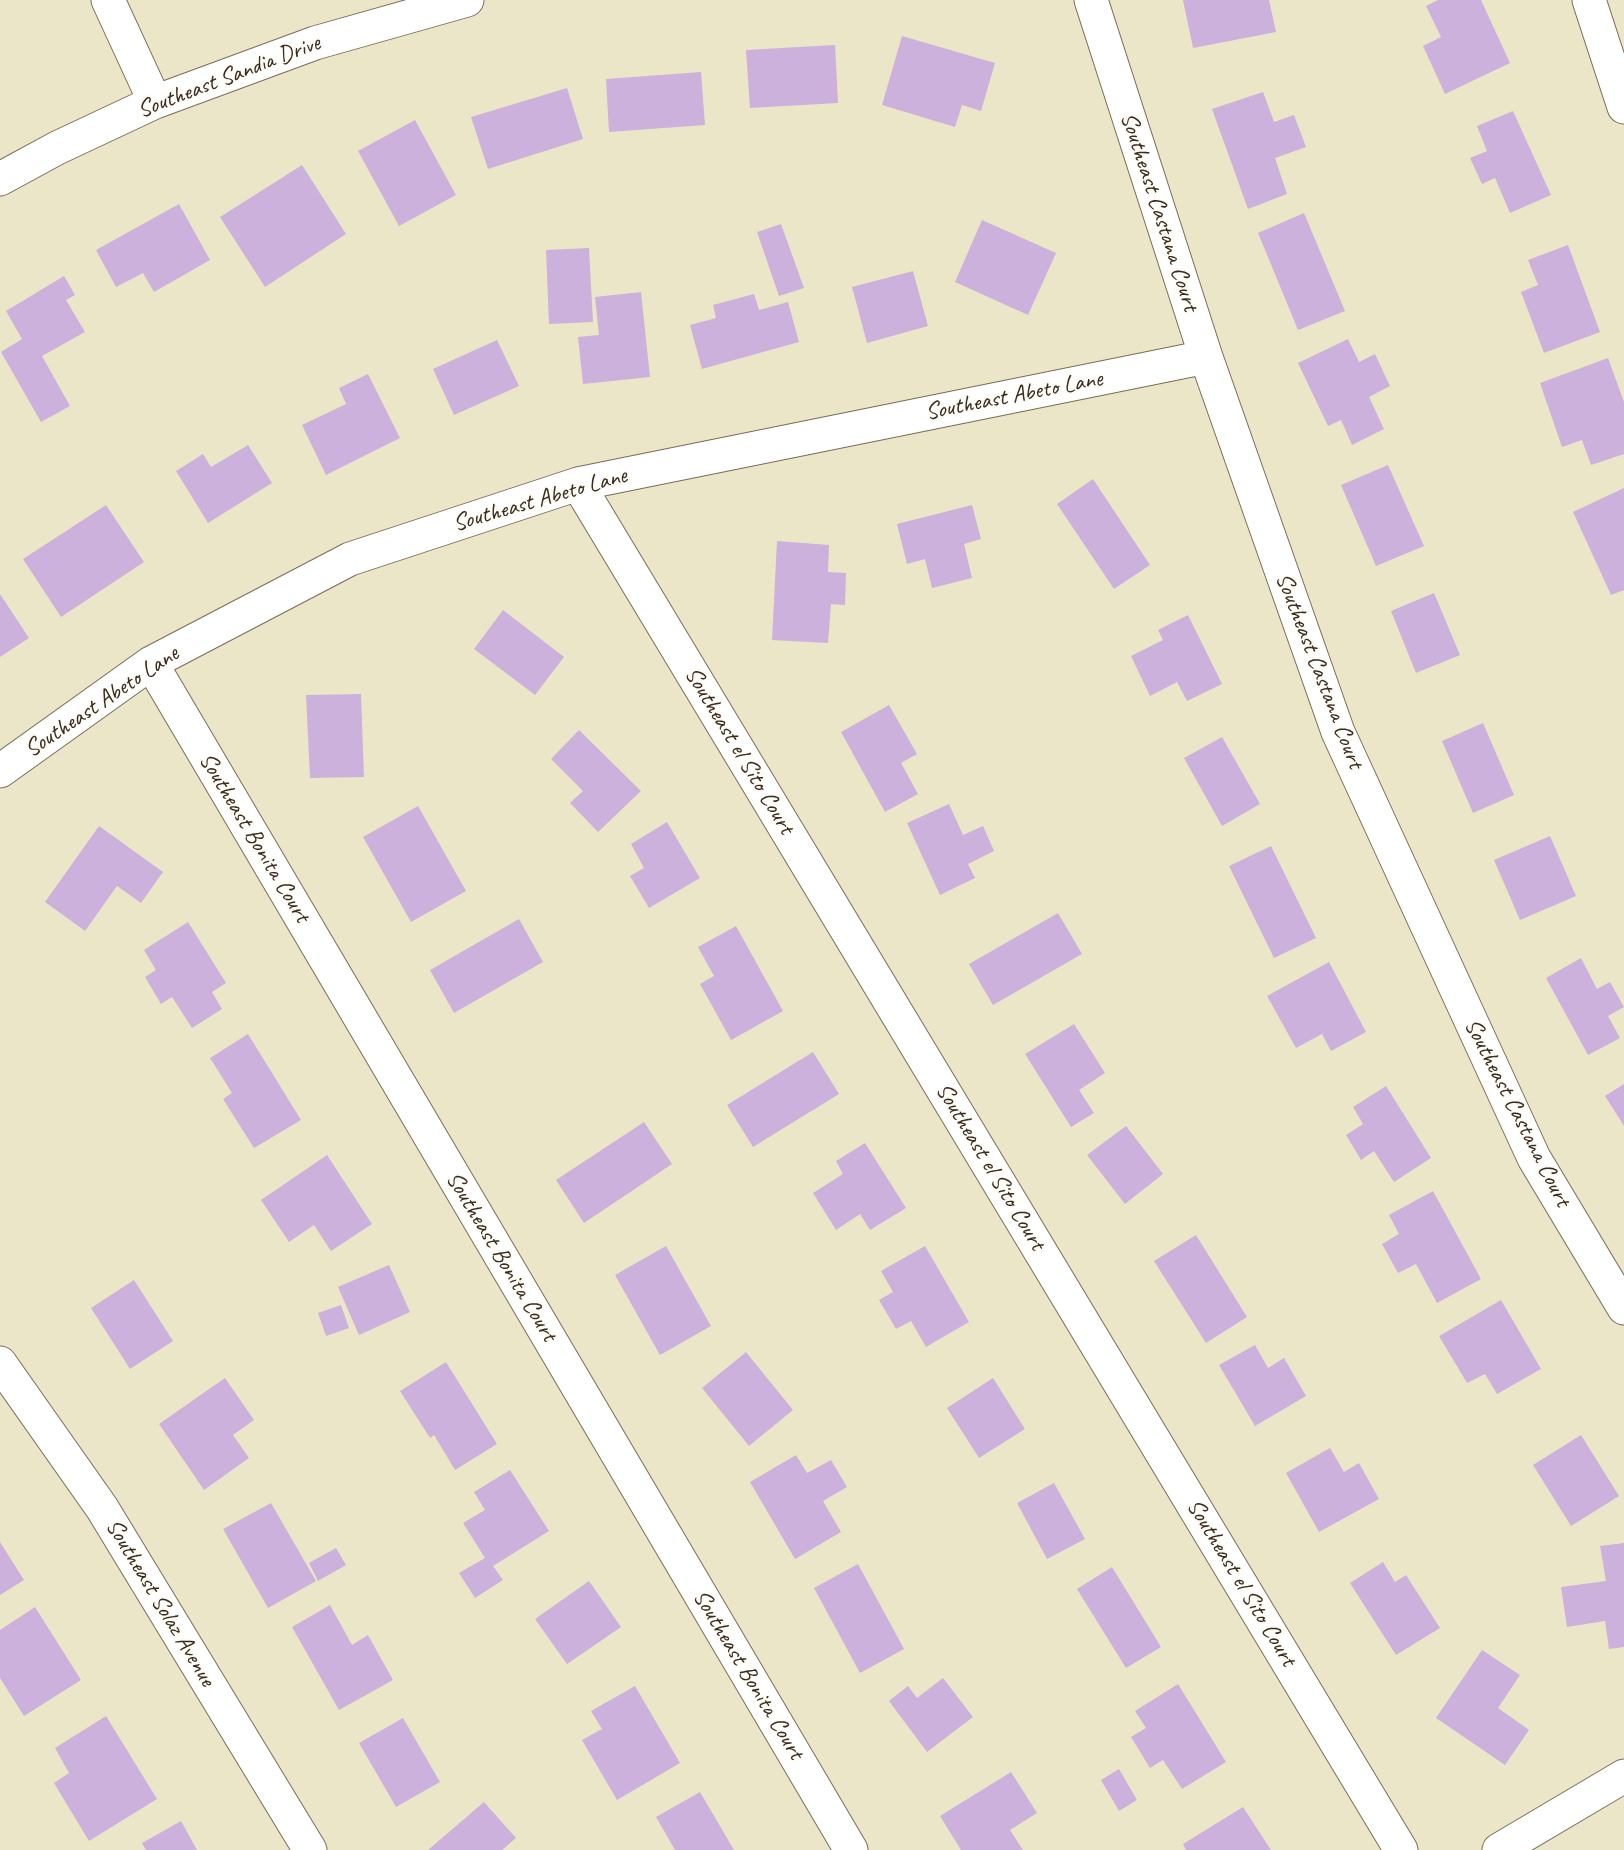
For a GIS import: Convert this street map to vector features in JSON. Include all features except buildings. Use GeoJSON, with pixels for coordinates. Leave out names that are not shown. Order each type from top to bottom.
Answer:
{"type":"FeatureCollection","features":[{"type":"Feature","properties":{"kind":"street"},"geometry":{"type":"LineString","coordinates":[[108,0],[155,102]]}},
{"type":"Feature","properties":{"kind":"street","name":"Southeast Sandia Drive"},"geometry":{"type":"LineString","coordinates":[[0,179],[57,148],[155,102],[315,43],[467,0]]}},
{"type":"Feature","properties":{"kind":"street","name":"Southeast Castana Court"},"geometry":{"type":"LineString","coordinates":[[1091,0],[1206,357],[1338,732],[1534,1158],[1624,1308]]}},
{"type":"Feature","properties":{"kind":"street"},"geometry":{"type":"LineString","coordinates":[[1589,0],[1624,107]]}},
{"type":"Feature","properties":{"kind":"street","name":"Southeast Abeto Lane"},"geometry":{"type":"LineString","coordinates":[[0,771],[151,663],[350,559],[578,484],[1206,357]]}},
{"type":"Feature","properties":{"kind":"street","name":"Southeast el Sito Court"},"geometry":{"type":"LineString","coordinates":[[578,484],[1401,1850]]}},
{"type":"Feature","properties":{"kind":"street","name":"Southeast Bonita Court"},"geometry":{"type":"LineString","coordinates":[[151,663],[851,1850]]}},
{"type":"Feature","properties":{"kind":"street","name":"Southeast Solaz Avenue"},"geometry":{"type":"LineString","coordinates":[[0,1363],[102,1508],[310,1850]]}},
{"type":"Feature","properties":{"kind":"street"},"geometry":{"type":"LineString","coordinates":[[1499,1850],[1624,1776]]}}]}
